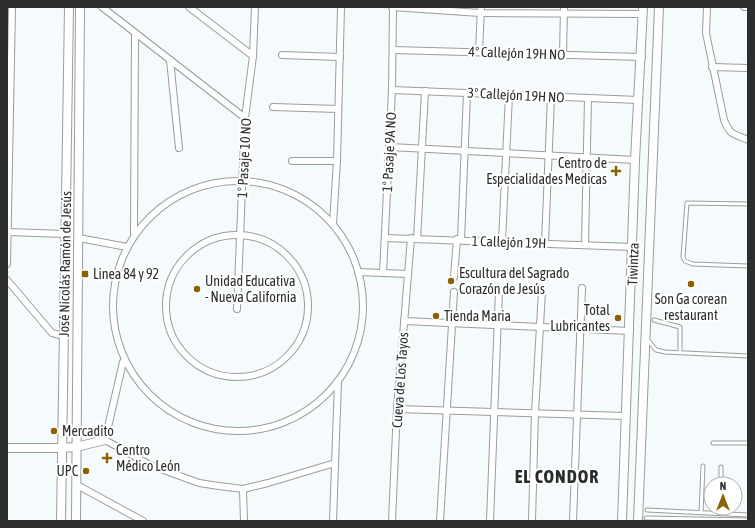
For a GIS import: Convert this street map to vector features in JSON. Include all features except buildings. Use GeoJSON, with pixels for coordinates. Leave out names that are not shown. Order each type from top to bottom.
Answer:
{"type":"FeatureCollection","features":[{"type":"Feature","properties":{"kind":"street"},"geometry":{"type":"LineString","coordinates":[[7,264],[12,7]]}},
{"type":"Feature","properties":{"kind":"street","name":"José Nicolás Ramón de Jesús"},"geometry":{"type":"LineString","coordinates":[[61,521],[69,7]]}},
{"type":"Feature","properties":{"kind":"street","name":"José Nicolás Ramón de Jesús"},"geometry":{"type":"LineString","coordinates":[[76,521],[80,7]]}},
{"type":"Feature","properties":{"kind":"street"},"geometry":{"type":"LineString","coordinates":[[102,7],[245,118]]}},
{"type":"Feature","properties":{"kind":"street"},"geometry":{"type":"LineString","coordinates":[[189,7],[253,56]]}},
{"type":"Feature","properties":{"kind":"street","name":"1° Pasaje 10 NO"},"geometry":{"type":"LineString","coordinates":[[237,309],[245,118],[253,56],[255,7]]}},
{"type":"Feature","properties":{"kind":"street"},"geometry":{"type":"LineString","coordinates":[[333,224],[337,161],[341,7]]}},
{"type":"Feature","properties":{"kind":"street"},"geometry":{"type":"LineString","coordinates":[[393,7],[564,14],[643,10]]}},
{"type":"Feature","properties":{"kind":"street","name":"1º Pasaje 9A NO"},"geometry":{"type":"LineString","coordinates":[[383,272],[390,148],[393,7]]}},
{"type":"Feature","properties":{"kind":"street"},"geometry":{"type":"LineString","coordinates":[[563,55],[564,7]]}},
{"type":"Feature","properties":{"kind":"street","name":"Tiwintza"},"geometry":{"type":"LineString","coordinates":[[638,521],[659,7]]}},
{"type":"Feature","properties":{"kind":"street"},"geometry":{"type":"LineString","coordinates":[[707,7],[706,33],[724,120],[728,129],[735,136],[747,138]]}},
{"type":"Feature","properties":{"kind":"street"},"geometry":{"type":"LineString","coordinates":[[479,52],[480,10]]}},
{"type":"Feature","properties":{"kind":"street","name":"Tiwintza"},"geometry":{"type":"LineString","coordinates":[[622,521],[635,160],[641,77],[643,10]]}},
{"type":"Feature","properties":{"kind":"street"},"geometry":{"type":"LineString","coordinates":[[134,233],[135,33]]}},
{"type":"Feature","properties":{"kind":"street","name":"4° Callejón 19H NO"},"geometry":{"type":"LineString","coordinates":[[393,50],[642,57]]}},
{"type":"Feature","properties":{"kind":"street"},"geometry":{"type":"LineString","coordinates":[[282,55],[340,57]]}},
{"type":"Feature","properties":{"kind":"street"},"geometry":{"type":"LineString","coordinates":[[170,60],[178,148]]}},
{"type":"Feature","properties":{"kind":"street"},"geometry":{"type":"LineString","coordinates":[[712,67],[748,68]]}},
{"type":"Feature","properties":{"kind":"street"},"geometry":{"type":"LineString","coordinates":[[641,77],[656,78]]}},
{"type":"Feature","properties":{"kind":"street","name":"3° Callejón 19H NO"},"geometry":{"type":"LineString","coordinates":[[392,90],[639,100]]}},
{"type":"Feature","properties":{"kind":"street","name":"Cueva de Los Tayos"},"geometry":{"type":"LineString","coordinates":[[392,521],[397,409],[408,274],[414,238],[422,149],[425,91]]}},
{"type":"Feature","properties":{"kind":"street"},"geometry":{"type":"LineString","coordinates":[[454,277],[459,239],[465,152],[467,93]]}},
{"type":"Feature","properties":{"kind":"street"},"geometry":{"type":"LineString","coordinates":[[502,241],[509,95]]}},
{"type":"Feature","properties":{"kind":"street"},"geometry":{"type":"LineString","coordinates":[[545,243],[551,97]]}},
{"type":"Feature","properties":{"kind":"street"},"geometry":{"type":"LineString","coordinates":[[585,245],[588,98]]}},
{"type":"Feature","properties":{"kind":"street"},"geometry":{"type":"LineString","coordinates":[[273,107],[338,109]]}},
{"type":"Feature","properties":{"kind":"street"},"geometry":{"type":"LineString","coordinates":[[390,148],[548,156],[588,156],[635,160]]}},
{"type":"Feature","properties":{"kind":"street"},"geometry":{"type":"LineString","coordinates":[[292,161],[337,161]]}},
{"type":"Feature","properties":{"kind":"street"},"geometry":{"type":"LineString","coordinates":[[242,180],[276,186],[307,202],[333,224],[348,247],[358,272],[363,300],[361,328],[352,356],[338,381],[312,407],[280,424],[244,432],[207,428],[173,415],[144,392],[123,362],[117,339],[115,310],[127,247],[134,233],[162,204],[200,185],[242,180]]}},
{"type":"Feature","properties":{"kind":"street"},"geometry":{"type":"LineString","coordinates":[[8,232],[65,234]]}},
{"type":"Feature","properties":{"kind":"street"},"geometry":{"type":"LineString","coordinates":[[241,234],[264,240],[284,252],[300,271],[308,293],[308,316],[301,339],[287,358],[267,371],[244,378],[220,376],[198,367],[192,362],[181,351],[169,331],[164,308],[168,284],[179,263],[190,252],[196,247],[218,237],[241,234]]}},
{"type":"Feature","properties":{"kind":"street"},"geometry":{"type":"LineString","coordinates":[[79,238],[127,247]]}},
{"type":"Feature","properties":{"kind":"street","name":"1 Callejón 19H"},"geometry":{"type":"LineString","coordinates":[[385,238],[459,239],[633,247]]}},
{"type":"Feature","properties":{"kind":"street"},"geometry":{"type":"LineString","coordinates":[[358,272],[408,274]]}},
{"type":"Feature","properties":{"kind":"street"},"geometry":{"type":"LineString","coordinates":[[7,280],[52,333],[64,336]]}},
{"type":"Feature","properties":{"kind":"street"},"geometry":{"type":"LineString","coordinates":[[573,521],[582,328],[582,288]]}},
{"type":"Feature","properties":{"kind":"street"},"geometry":{"type":"LineString","coordinates":[[490,521],[493,411],[499,290]]}},
{"type":"Feature","properties":{"kind":"street"},"geometry":{"type":"LineString","coordinates":[[532,521],[535,413],[542,328],[542,291]]}},
{"type":"Feature","properties":{"kind":"street"},"geometry":{"type":"LineString","coordinates":[[440,521],[448,410],[454,292]]}},
{"type":"Feature","properties":{"kind":"street"},"geometry":{"type":"LineString","coordinates":[[404,321],[630,331]]}},
{"type":"Feature","properties":{"kind":"street"},"geometry":{"type":"LineString","coordinates":[[105,440],[123,362]]}},
{"type":"Feature","properties":{"kind":"street"},"geometry":{"type":"LineString","coordinates":[[333,521],[338,381]]}},
{"type":"Feature","properties":{"kind":"street"},"geometry":{"type":"LineString","coordinates":[[397,409],[626,416]]}},
{"type":"Feature","properties":{"kind":"street"},"geometry":{"type":"LineString","coordinates":[[7,448],[76,447],[105,440],[150,465],[199,483],[243,488],[268,483],[335,463]]}},
{"type":"Feature","properties":{"kind":"street"},"geometry":{"type":"LineString","coordinates":[[76,485],[139,520]]}},
{"type":"Feature","properties":{"kind":"street"},"geometry":{"type":"LineString","coordinates":[[243,488],[244,521]]}},
{"type":"Feature","properties":{"kind":"street"},"geometry":{"type":"LineString","coordinates":[[623,498],[638,499]]}},
{"type":"Feature","properties":{"kind":"lane"},"geometry":{"type":"LineString","coordinates":[[748,204],[687,203],[683,257],[685,261],[693,264],[748,266]]}},
{"type":"Feature","properties":{"kind":"lane"},"geometry":{"type":"LineString","coordinates":[[654,320],[680,327],[680,352]]}},
{"type":"Feature","properties":{"kind":"lane"},"geometry":{"type":"LineString","coordinates":[[645,337],[656,350],[748,356]]}},
{"type":"Feature","properties":{"kind":"lane"},"geometry":{"type":"LineString","coordinates":[[713,443],[748,443]]}},
{"type":"Feature","properties":{"kind":"lane"},"geometry":{"type":"LineString","coordinates":[[647,510],[701,513],[703,466]]}},
{"type":"Feature","properties":{"kind":"lane"},"geometry":{"type":"LineString","coordinates":[[721,467],[721,476]]}},
{"type":"Feature","properties":{"kind":"lane"},"geometry":{"type":"LineString","coordinates":[[646,518],[748,520]]}},
{"type":"Feature","properties":{"kind":"place","name":"Centro de Especialidades Medicas"},"geometry":{"type":"Point","coordinates":[616,171]}},
{"type":"Feature","properties":{"kind":"place","name":"Linea 84 y 92"},"geometry":{"type":"Point","coordinates":[85,274]}},
{"type":"Feature","properties":{"kind":"place","name":"Escultura del Sagrado Corazón de Jesús"},"geometry":{"type":"Point","coordinates":[451,281]}},
{"type":"Feature","properties":{"kind":"place","name":"Son Ga corean restaurant"},"geometry":{"type":"Point","coordinates":[691,284]}},
{"type":"Feature","properties":{"kind":"place","name":"Unidad Educativa - Nueva California"},"geometry":{"type":"Point","coordinates":[197,289]}},
{"type":"Feature","properties":{"kind":"place","name":"Tienda Maria"},"geometry":{"type":"Point","coordinates":[436,316]}},
{"type":"Feature","properties":{"kind":"place","name":"Total Lubricantes"},"geometry":{"type":"Point","coordinates":[618,318]}},
{"type":"Feature","properties":{"kind":"place","name":"Mercadito"},"geometry":{"type":"Point","coordinates":[54,431]}},
{"type":"Feature","properties":{"kind":"place","name":"Centro Médico León"},"geometry":{"type":"Point","coordinates":[107,458]}},
{"type":"Feature","properties":{"kind":"place","name":"UPC"},"geometry":{"type":"Point","coordinates":[86,471]}},
{"type":"Feature","properties":{"kind":"district","name":"EL CONDOR"},"geometry":{"type":"Point","coordinates":[557,477]}}]}
